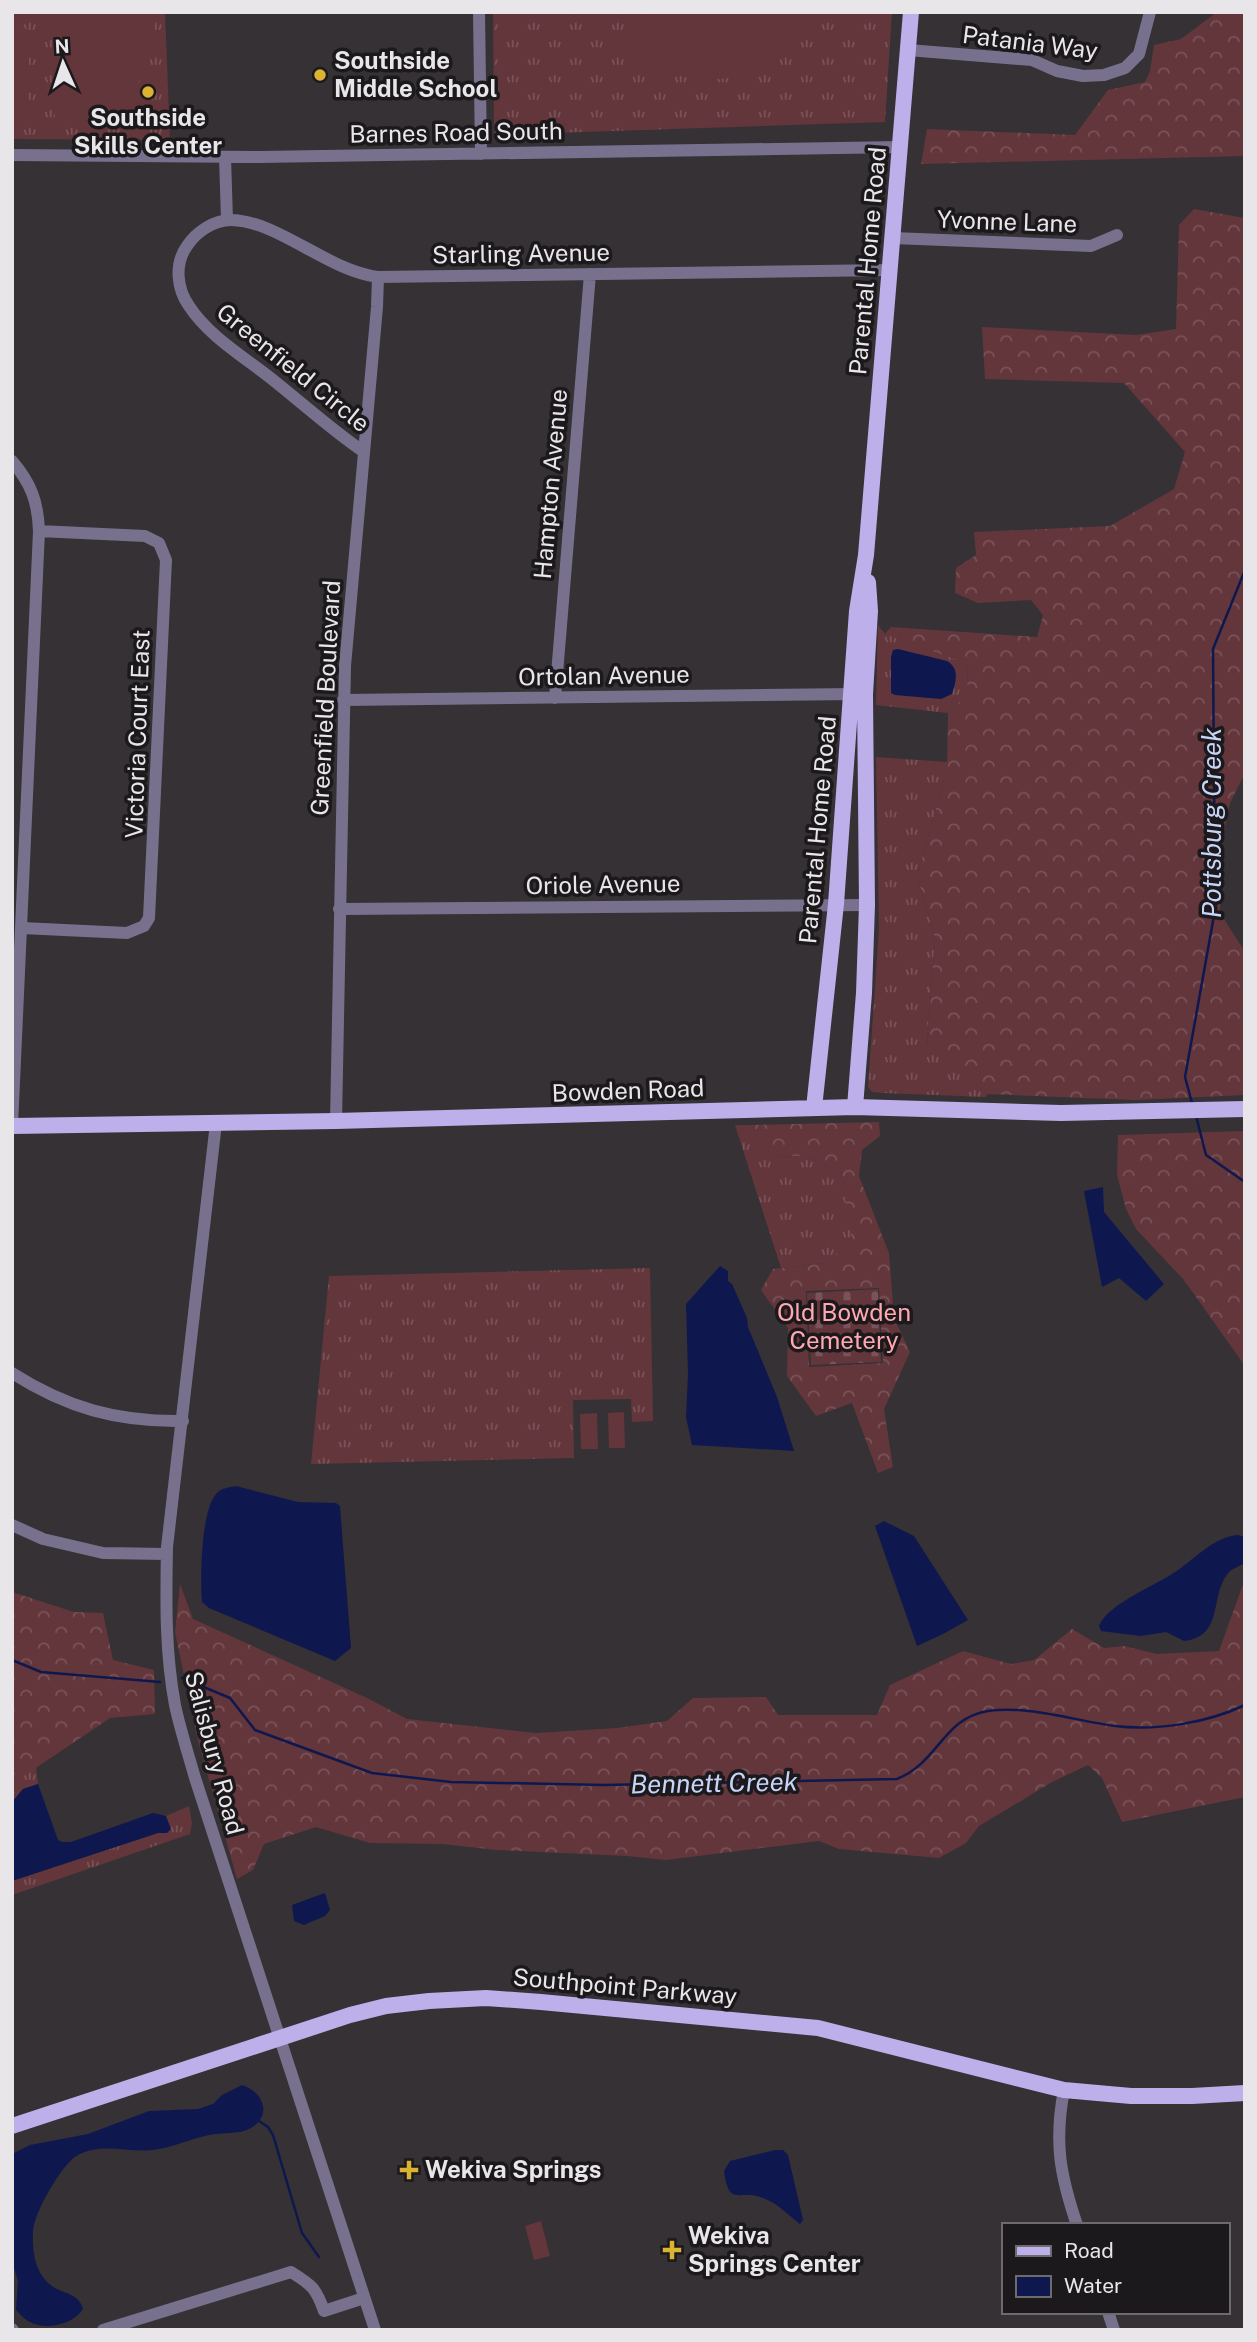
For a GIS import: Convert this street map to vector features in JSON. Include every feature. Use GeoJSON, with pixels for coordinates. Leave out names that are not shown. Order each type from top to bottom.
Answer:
{"type":"FeatureCollection","features":[{"type":"Feature","properties":{"kind":"main road","name":"Parental Home Road"},"geometry":{"type":"LineString","coordinates":[[855,1107],[864,993],[867,905],[866,738],[859,694],[857,611],[866,555],[911,12]]}},
{"type":"Feature","properties":{"kind":"main road","name":"Parental Home Road"},"geometry":{"type":"LineString","coordinates":[[814,1108],[836,904],[849,737],[859,694]]}},
{"type":"Feature","properties":{"kind":"main road","name":"Bowden Road"},"geometry":{"type":"LineString","coordinates":[[12,1126],[336,1121],[855,1107],[1118,1113],[1245,1109]]}},
{"type":"Feature","properties":{"kind":"main road","name":"Southpoint Parkway"},"geometry":{"type":"LineString","coordinates":[[12,2126],[280,2037],[386,2006],[467,1999],[541,2001],[818,2028],[1064,2090],[1143,2096],[1245,2093]]}},
{"type":"Feature","properties":{"kind":"street"},"geometry":{"type":"LineString","coordinates":[[479,12],[481,154]]}},
{"type":"Feature","properties":{"kind":"street","name":"Patania Way"},"geometry":{"type":"LineString","coordinates":[[908,50],[1032,60],[1058,71],[1083,76],[1104,75],[1125,68],[1139,54],[1150,12]]}},
{"type":"Feature","properties":{"kind":"street","name":"Barnes Road South"},"geometry":{"type":"LineString","coordinates":[[12,155],[225,157],[900,147]]}},
{"type":"Feature","properties":{"kind":"street"},"geometry":{"type":"LineString","coordinates":[[225,157],[227,220]]}},
{"type":"Feature","properties":{"kind":"street","name":"Starling Avenue"},"geometry":{"type":"LineString","coordinates":[[227,220],[242,221],[272,232],[353,273],[378,277],[891,270]]}},
{"type":"Feature","properties":{"kind":"street","name":"Greenfield Circle"},"geometry":{"type":"LineString","coordinates":[[227,220],[200,232],[184,250],[180,259],[179,281],[188,305],[217,336],[364,452]]}},
{"type":"Feature","properties":{"kind":"street","name":"Yvonne Lane"},"geometry":{"type":"LineString","coordinates":[[893,238],[1091,246],[1117,234]]}},
{"type":"Feature","properties":{"kind":"street","name":"Hampton Avenue"},"geometry":{"type":"LineString","coordinates":[[555,698],[590,274]]}},
{"type":"Feature","properties":{"kind":"street","name":"Greenfield Boulevard"},"geometry":{"type":"LineString","coordinates":[[336,1121],[343,700],[378,277]]}},
{"type":"Feature","properties":{"kind":"street"},"geometry":{"type":"LineString","coordinates":[[12,461],[34,494],[39,531],[12,1126]]}},
{"type":"Feature","properties":{"kind":"street","name":"Victoria Court East"},"geometry":{"type":"LineString","coordinates":[[22,928],[127,933],[144,926],[149,918],[166,560],[159,543],[145,536],[39,531]]}},
{"type":"Feature","properties":{"kind":"street","name":"Ortolan Avenue"},"geometry":{"type":"LineString","coordinates":[[343,700],[859,694]]}},
{"type":"Feature","properties":{"kind":"street"},"geometry":{"type":"LineString","coordinates":[[849,737],[866,738]]}},
{"type":"Feature","properties":{"kind":"street","name":"Oriole Avenue"},"geometry":{"type":"LineString","coordinates":[[339,909],[867,905]]}},
{"type":"Feature","properties":{"kind":"street","name":"Salisbury Road"},"geometry":{"type":"LineString","coordinates":[[216,1123],[167,1554],[167,1633],[175,1705],[214,1839],[374,2330]]}},
{"type":"Feature","properties":{"kind":"street"},"geometry":{"type":"LineString","coordinates":[[12,1373],[39,1390],[86,1409],[147,1420],[183,1422]]}},
{"type":"Feature","properties":{"kind":"street"},"geometry":{"type":"LineString","coordinates":[[12,1525],[43,1539],[103,1553],[167,1554]]}},
{"type":"Feature","properties":{"kind":"street"},"geometry":{"type":"LineString","coordinates":[[1064,2090],[1058,2125],[1059,2163],[1076,2223]]}},
{"type":"Feature","properties":{"kind":"street"},"geometry":{"type":"LineString","coordinates":[[103,2330],[291,2272],[311,2284],[324,2311],[364,2298]]}},
{"type":"Feature","properties":{"kind":"green space"},"geometry":{"type":"Polygon","coordinates":[[[12,12],[165,12],[170,140],[12,139],[12,12]]]}},
{"type":"Feature","properties":{"kind":"green space"},"geometry":{"type":"Polygon","coordinates":[[[493,12],[892,12],[885,122],[494,135],[493,12]]]}},
{"type":"Feature","properties":{"kind":"green space"},"geometry":{"type":"Polygon","coordinates":[[[568,12],[620,12],[603,39],[568,12]]]}},
{"type":"Feature","properties":{"kind":"green space"},"geometry":{"type":"Polygon","coordinates":[[[648,12],[825,12],[806,37],[784,56],[759,70],[733,77],[706,79],[678,76],[650,67],[623,53],[648,12]]]}},
{"type":"Feature","properties":{"kind":"green space"},"geometry":{"type":"Polygon","coordinates":[[[1217,12],[1245,12],[1245,156],[921,164],[927,129],[1075,135],[1108,90],[1145,82],[1150,71],[1154,45],[1181,39],[1217,12]]]}},
{"type":"Feature","properties":{"kind":"green space"},"geometry":{"type":"Polygon","coordinates":[[[58,19],[155,20],[151,53],[137,84],[127,98],[99,116],[82,121],[55,122],[52,25],[58,19]]]}},
{"type":"Feature","properties":{"kind":"green space"},"geometry":{"type":"Polygon","coordinates":[[[12,26],[23,26],[29,32],[28,128],[12,128],[12,26]]]}},
{"type":"Feature","properties":{"kind":"green space"},"geometry":{"type":"Polygon","coordinates":[[[1194,209],[1245,218],[1245,773],[1230,803],[1219,857],[1220,913],[1245,952],[1245,1095],[1135,1100],[988,1094],[927,1046],[935,938],[917,876],[947,770],[948,713],[967,694],[968,664],[885,634],[891,627],[1037,637],[1043,615],[1031,600],[978,603],[955,593],[956,568],[976,555],[974,532],[1110,526],[1174,489],[1185,452],[1124,383],[985,379],[982,327],[1136,335],[1176,329],[1179,225],[1194,209]]]}},
{"type":"Feature","properties":{"kind":"green space"},"geometry":{"type":"Polygon","coordinates":[[[878,625],[885,634],[968,663],[967,694],[948,713],[876,705],[878,625]]]}},
{"type":"Feature","properties":{"kind":"green space"},"geometry":{"type":"Polygon","coordinates":[[[876,757],[947,762],[917,876],[935,938],[927,1045],[988,1094],[985,1097],[883,1093],[872,1092],[868,1087],[879,929],[876,757]]]}},
{"type":"Feature","properties":{"kind":"green space"},"geometry":{"type":"Polygon","coordinates":[[[879,1122],[880,1136],[862,1150],[859,1176],[889,1253],[894,1318],[910,1352],[884,1409],[893,1467],[878,1473],[852,1403],[816,1416],[787,1376],[788,1328],[761,1290],[773,1269],[824,1263],[852,1242],[841,1173],[806,1156],[772,1157],[751,1125],[879,1122]],[[879,1288],[806,1291],[809,1367],[883,1363],[879,1288]]]}},
{"type":"Feature","properties":{"kind":"green space"},"geometry":{"type":"Polygon","coordinates":[[[735,1125],[751,1125],[772,1157],[806,1156],[841,1173],[853,1242],[824,1263],[781,1268],[735,1125]]]}},
{"type":"Feature","properties":{"kind":"green space"},"geometry":{"type":"Polygon","coordinates":[[[1245,1131],[1245,1366],[1184,1280],[1136,1229],[1126,1209],[1117,1175],[1118,1135],[1245,1131]]]}},
{"type":"Feature","properties":{"kind":"green space"},"geometry":{"type":"Polygon","coordinates":[[[650,1268],[653,1421],[632,1422],[631,1399],[573,1400],[574,1458],[311,1464],[329,1276],[650,1268]]]}},
{"type":"Feature","properties":{"kind":"green space","name":"Old Bowden Cemetery"},"geometry":{"type":"Polygon","coordinates":[[[878,1289],[881,1362],[811,1365],[807,1293],[878,1289]]]}},
{"type":"Feature","properties":{"kind":"green space"},"geometry":{"type":"Polygon","coordinates":[[[624,1412],[625,1448],[609,1448],[608,1413],[624,1412]]]}},
{"type":"Feature","properties":{"kind":"green space"},"geometry":{"type":"Polygon","coordinates":[[[597,1413],[598,1449],[581,1449],[580,1414],[597,1413]]]}},
{"type":"Feature","properties":{"kind":"green space"},"geometry":{"type":"Polygon","coordinates":[[[180,1584],[193,1619],[407,1719],[536,1733],[617,1728],[667,1721],[693,1698],[766,1697],[778,1715],[877,1715],[890,1685],[963,1651],[1011,1664],[1034,1660],[1072,1629],[1104,1648],[1124,1646],[1157,1654],[1219,1651],[1245,1584],[1245,1797],[1122,1822],[1102,1778],[1088,1765],[1052,1782],[979,1826],[966,1843],[939,1858],[839,1849],[819,1841],[666,1860],[442,1844],[370,1843],[316,1827],[264,1844],[253,1870],[237,1879],[197,1737],[175,1632],[180,1584]]]}},
{"type":"Feature","properties":{"kind":"green space"},"geometry":{"type":"Polygon","coordinates":[[[12,1592],[74,1612],[103,1613],[113,1660],[154,1670],[155,1714],[110,1718],[12,1784],[12,1592]]]}},
{"type":"Feature","properties":{"kind":"green space"},"geometry":{"type":"Polygon","coordinates":[[[36,1767],[38,1784],[23,1789],[12,1802],[12,1784],[36,1767]]]}},
{"type":"Feature","properties":{"kind":"green space"},"geometry":{"type":"Polygon","coordinates":[[[189,1806],[192,1823],[190,1834],[12,1895],[12,1881],[158,1833],[167,1833],[170,1829],[166,1816],[189,1806]]]}},
{"type":"Feature","properties":{"kind":"green space"},"geometry":{"type":"Polygon","coordinates":[[[541,2221],[550,2256],[534,2260],[525,2226],[541,2221]]]}},
{"type":"Feature","properties":{"kind":"water"},"geometry":{"type":"Polygon","coordinates":[[[898,649],[951,664],[956,676],[952,694],[941,699],[891,693],[891,657],[893,650],[898,649]]]}},
{"type":"Feature","properties":{"kind":"water"},"geometry":{"type":"Polygon","coordinates":[[[1103,1187],[1104,1212],[1164,1284],[1146,1301],[1119,1278],[1102,1287],[1084,1191],[1103,1187]]]}},
{"type":"Feature","properties":{"kind":"water"},"geometry":{"type":"Polygon","coordinates":[[[720,1266],[728,1271],[728,1281],[732,1284],[747,1318],[794,1451],[692,1445],[686,1417],[686,1304],[720,1266]]]}},
{"type":"Feature","properties":{"kind":"water"},"geometry":{"type":"Polygon","coordinates":[[[236,1486],[298,1502],[336,1503],[340,1506],[351,1648],[335,1661],[209,1608],[202,1602],[202,1562],[207,1515],[216,1494],[236,1486]]]}},
{"type":"Feature","properties":{"kind":"water"},"geometry":{"type":"Polygon","coordinates":[[[884,1521],[914,1536],[968,1620],[917,1646],[875,1526],[884,1521]]]}},
{"type":"Feature","properties":{"kind":"water"},"geometry":{"type":"Polygon","coordinates":[[[1238,1535],[1245,1537],[1245,1563],[1230,1571],[1223,1580],[1211,1623],[1197,1638],[1184,1641],[1166,1632],[1141,1636],[1101,1631],[1099,1626],[1104,1618],[1123,1602],[1169,1576],[1221,1539],[1238,1535]]]}},
{"type":"Feature","properties":{"kind":"water"},"geometry":{"type":"Polygon","coordinates":[[[38,1784],[58,1840],[62,1842],[71,1842],[153,1813],[166,1816],[171,1829],[167,1833],[158,1833],[12,1881],[12,1802],[23,1789],[38,1784]]]}},
{"type":"Feature","properties":{"kind":"water"},"geometry":{"type":"Polygon","coordinates":[[[325,1893],[330,1910],[325,1916],[304,1925],[294,1921],[292,1905],[325,1893]]]}},
{"type":"Feature","properties":{"kind":"water"},"geometry":{"type":"Polygon","coordinates":[[[242,2085],[258,2095],[263,2109],[258,2122],[246,2130],[209,2135],[152,2150],[106,2148],[87,2151],[78,2155],[64,2168],[38,2213],[33,2231],[33,2247],[36,2263],[43,2277],[55,2288],[75,2297],[83,2309],[73,2319],[59,2325],[37,2325],[23,2317],[16,2310],[18,2281],[12,2261],[12,2154],[30,2145],[88,2134],[149,2111],[198,2109],[213,2104],[222,2095],[242,2085]]]}},
{"type":"Feature","properties":{"kind":"water"},"geometry":{"type":"Polygon","coordinates":[[[783,2150],[788,2155],[803,2220],[800,2224],[769,2200],[732,2194],[726,2183],[724,2171],[730,2161],[783,2150]]]}},
{"type":"Feature","properties":{"kind":"waterway","name":"Pottsburg Creek"},"geometry":{"type":"LineString","coordinates":[[1192,1103],[1185,1077],[1215,910],[1213,649],[1245,570]]}},
{"type":"Feature","properties":{"kind":"waterway","name":"Pottsburg Creek"},"geometry":{"type":"LineString","coordinates":[[1196,1116],[1206,1155],[1245,1182]]}},
{"type":"Feature","properties":{"kind":"waterway","name":"Bennett Creek"},"geometry":{"type":"LineString","coordinates":[[12,1660],[41,1672],[160,1682]]}},
{"type":"Feature","properties":{"kind":"waterway","name":"Bennett Creek"},"geometry":{"type":"LineString","coordinates":[[182,1678],[230,1698],[255,1730],[372,1773],[451,1782],[604,1785],[897,1779],[923,1762],[961,1722],[988,1711],[1019,1710],[1115,1726],[1148,1727],[1198,1721],[1245,1705]]}},
{"type":"Feature","properties":{"kind":"waterway"},"geometry":{"type":"LineString","coordinates":[[259,2121],[268,2127],[273,2135],[302,2233],[319,2257]]}},
{"type":"Feature","properties":{"kind":"place","name":"Southside Middle School"},"geometry":{"type":"Point","coordinates":[320,75]}},
{"type":"Feature","properties":{"kind":"place","name":"Southside Skills Center"},"geometry":{"type":"Point","coordinates":[148,92]}},
{"type":"Feature","properties":{"kind":"place","name":"Wekiva Springs"},"geometry":{"type":"Point","coordinates":[409,2170]}},
{"type":"Feature","properties":{"kind":"place","name":"Wekiva Springs Center"},"geometry":{"type":"Point","coordinates":[672,2250]}}]}
